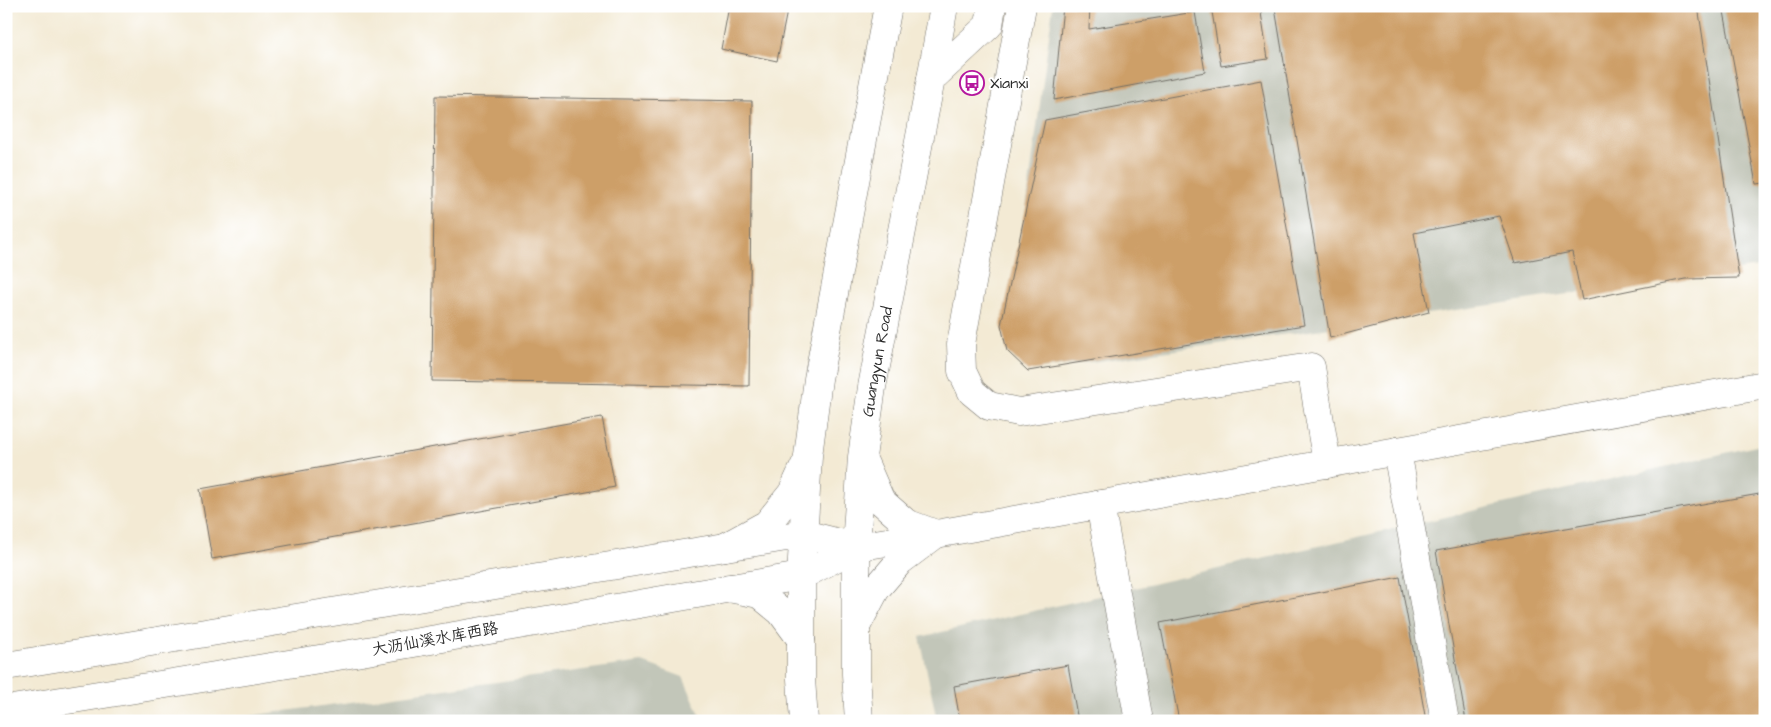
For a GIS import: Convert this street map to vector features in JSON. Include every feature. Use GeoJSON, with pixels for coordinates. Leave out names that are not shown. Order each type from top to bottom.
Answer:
{"type":"FeatureCollection","features":[{"type":"Feature","properties":{"kind":"street"},"geometry":{"type":"LineString","coordinates":[[804,721],[801,680],[801,576],[808,456],[818,379],[888,6]]}},
{"type":"Feature","properties":{"kind":"street","name":"Guangyun Road"},"geometry":{"type":"LineString","coordinates":[[859,721],[856,674],[856,547],[862,457],[872,387],[944,6]]}},
{"type":"Feature","properties":{"kind":"street"},"geometry":{"type":"LineString","coordinates":[[931,79],[989,25],[992,6]]}},
{"type":"Feature","properties":{"kind":"street"},"geometry":{"type":"LineString","coordinates":[[1022,6],[962,344],[962,371],[972,392],[989,406],[1019,412],[1311,367],[1326,464]]}},
{"type":"Feature","properties":{"kind":"street"},"geometry":{"type":"LineString","coordinates":[[6,666],[804,534],[856,547],[1765,385]]}},
{"type":"Feature","properties":{"kind":"street"},"geometry":{"type":"LineString","coordinates":[[1397,451],[1445,721]]}},
{"type":"Feature","properties":{"kind":"street"},"geometry":{"type":"LineString","coordinates":[[725,547],[767,524],[792,493],[808,456]]}},
{"type":"Feature","properties":{"kind":"street"},"geometry":{"type":"LineString","coordinates":[[862,457],[881,501],[906,523],[936,534]]}},
{"type":"Feature","properties":{"kind":"street"},"geometry":{"type":"LineString","coordinates":[[1100,504],[1139,721]]}},
{"type":"Feature","properties":{"kind":"street"},"geometry":{"type":"LineString","coordinates":[[856,626],[876,589],[900,561],[936,534]]}},
{"type":"Feature","properties":{"kind":"street","name":"大沥仙溪水库西路"},"geometry":{"type":"LineString","coordinates":[[6,710],[350,654],[801,576],[856,547]]}},
{"type":"Feature","properties":{"kind":"street"},"geometry":{"type":"LineString","coordinates":[[729,588],[760,594],[781,612],[801,639]]}},
{"type":"Feature","properties":{"kind":"shaded area"},"geometry":{"type":"Polygon","coordinates":[[[1053,6],[1765,6],[1765,266],[1028,371],[1007,351],[1053,6]]]}},
{"type":"Feature","properties":{"kind":"shaded area"},"geometry":{"type":"Polygon","coordinates":[[[1765,444],[1765,721],[937,721],[920,637],[1765,444]]]}},
{"type":"Feature","properties":{"kind":"shaded area"},"geometry":{"type":"Polygon","coordinates":[[[642,662],[683,677],[703,721],[213,721],[642,662]]]}},
{"type":"Feature","properties":{"kind":"building"},"geometry":{"type":"Polygon","coordinates":[[[729,6],[788,6],[777,61],[721,49],[729,6]]]}},
{"type":"Feature","properties":{"kind":"building"},"geometry":{"type":"Polygon","coordinates":[[[1063,6],[1090,6],[1089,29],[1195,12],[1205,72],[1054,100],[1063,6]]]}},
{"type":"Feature","properties":{"kind":"building"},"geometry":{"type":"Polygon","coordinates":[[[1211,6],[1260,6],[1268,59],[1221,66],[1211,6]]]}},
{"type":"Feature","properties":{"kind":"building"},"geometry":{"type":"Polygon","coordinates":[[[1288,6],[1698,6],[1739,278],[1685,279],[1582,300],[1572,252],[1515,263],[1499,216],[1414,233],[1429,312],[1330,338],[1275,8],[1288,6]]]}},
{"type":"Feature","properties":{"kind":"building"},"geometry":{"type":"Polygon","coordinates":[[[1723,6],[1765,6],[1765,183],[1756,184],[1723,6]]]}},
{"type":"Feature","properties":{"kind":"building"},"geometry":{"type":"Polygon","coordinates":[[[1261,80],[1304,325],[1028,371],[1007,351],[1001,325],[1045,120],[1261,80]]]}},
{"type":"Feature","properties":{"kind":"building"},"geometry":{"type":"Polygon","coordinates":[[[435,96],[752,101],[749,386],[432,381],[435,96]]]}},
{"type":"Feature","properties":{"kind":"building"},"geometry":{"type":"Polygon","coordinates":[[[602,417],[615,487],[212,559],[200,489],[602,417]]]}},
{"type":"Feature","properties":{"kind":"building"},"geometry":{"type":"Polygon","coordinates":[[[1765,493],[1765,721],[1466,721],[1436,551],[1765,493]]]}},
{"type":"Feature","properties":{"kind":"building"},"geometry":{"type":"Polygon","coordinates":[[[1400,577],[1426,721],[1179,721],[1160,623],[1400,577]]]}},
{"type":"Feature","properties":{"kind":"building"},"geometry":{"type":"Polygon","coordinates":[[[1068,665],[1078,721],[960,721],[954,686],[1068,665]]]}},
{"type":"Feature","properties":{"kind":"place","name":"Xianxi"},"geometry":{"type":"Point","coordinates":[972,83]}}]}
